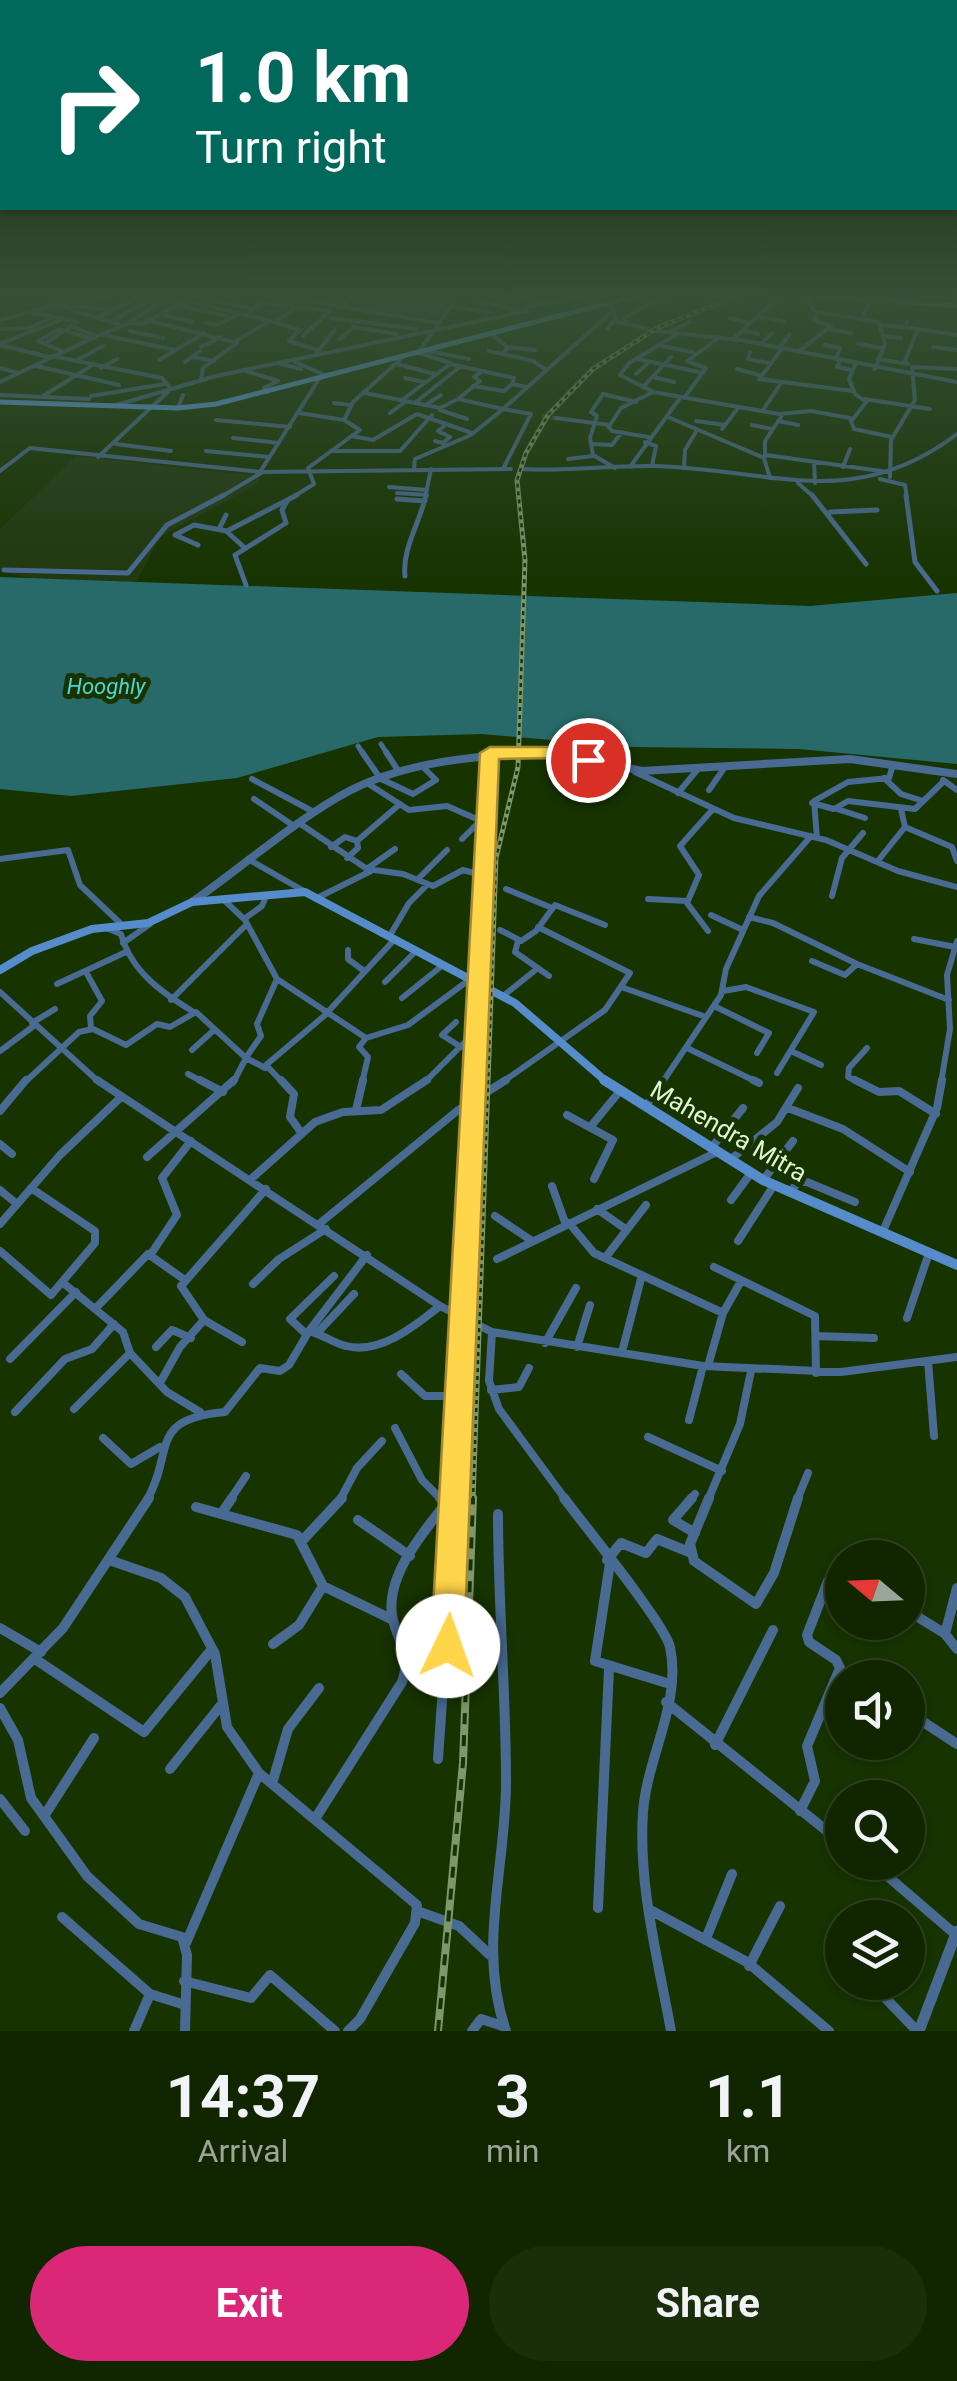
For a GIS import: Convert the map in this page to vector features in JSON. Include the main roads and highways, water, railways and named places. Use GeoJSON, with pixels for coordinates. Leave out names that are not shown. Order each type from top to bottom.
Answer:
{"type":"FeatureCollection","features":[{"type":"Feature","properties":{"kind":"main road"},"geometry":{"type":"LineString","coordinates":[[0,398],[178,408],[279,389]]}},
{"type":"Feature","properties":{"kind":"main road","name":"Mahendra Mitra"},"geometry":{"type":"LineString","coordinates":[[0,970],[42,947],[100,926],[154,921],[192,902],[305,892],[503,996],[542,1022],[562,1044],[620,1091],[768,1183],[957,1265]]}},
{"type":"Feature","properties":{"kind":"water","name":"Hooghly"},"geometry":{"type":"Polygon","coordinates":[[[0,577],[810,606],[957,593],[957,764],[799,749],[631,747],[482,734],[378,737],[237,778],[71,796],[0,789],[0,577]]]}},
{"type":"Feature","properties":{"kind":"tunnel"},"geometry":{"type":"LineString","coordinates":[[542,416],[556,418]]}},
{"type":"Feature","properties":{"kind":"railway"},"geometry":{"type":"LineString","coordinates":[[473,1500],[496,858],[518,767],[525,560],[517,480],[526,453],[548,415],[574,389]]}},
{"type":"Feature","properties":{"kind":"railway"},"geometry":{"type":"LineString","coordinates":[[438,2031],[463,1763],[473,1498]]}}]}
